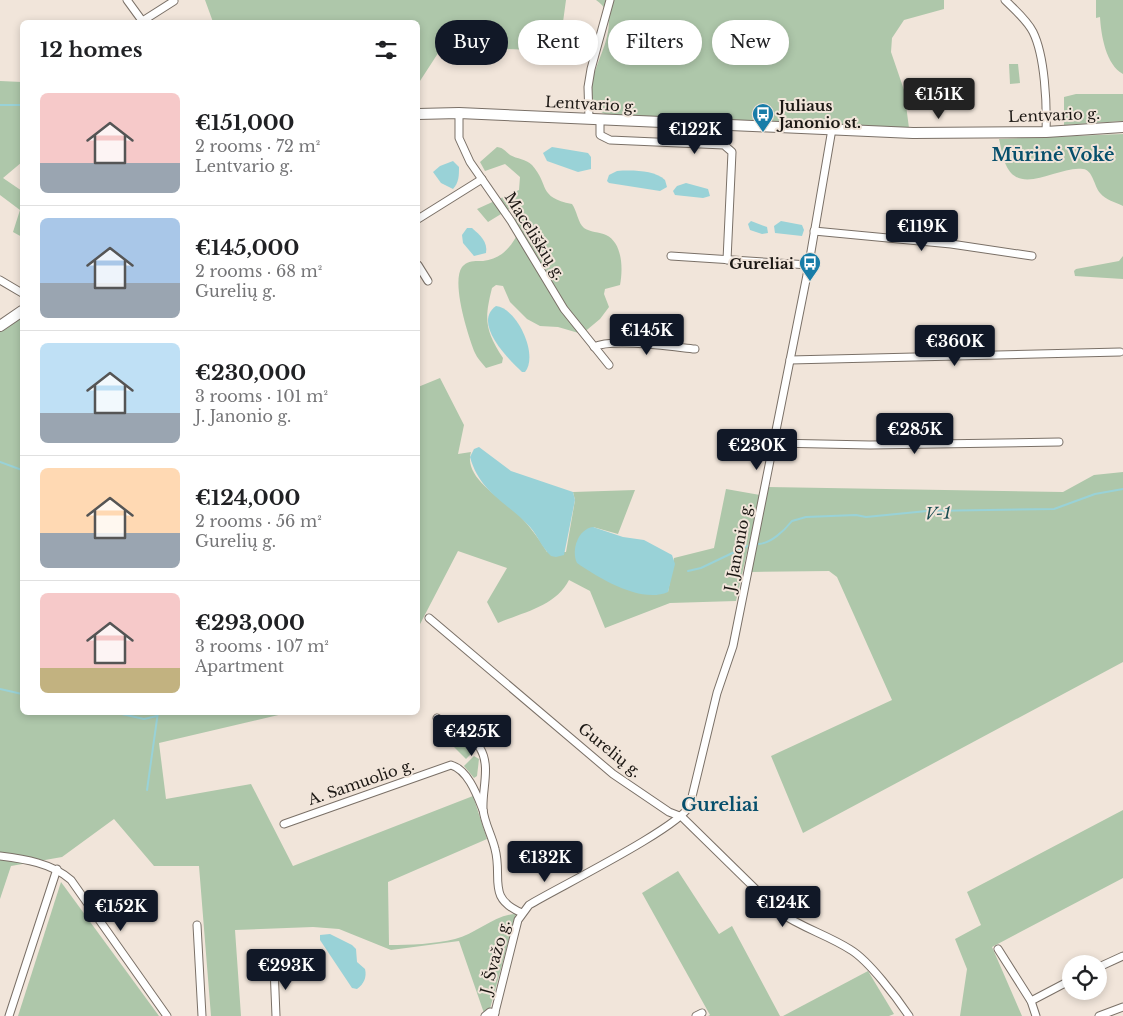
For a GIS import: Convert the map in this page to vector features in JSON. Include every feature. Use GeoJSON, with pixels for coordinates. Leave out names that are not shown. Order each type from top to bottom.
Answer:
{"type":"FeatureCollection","features":[{"type":"Feature","properties":{"kind":"main road","name":"Lentvario g."},"geometry":{"type":"LineString","coordinates":[[420,114],[459,112],[913,133],[1046,132],[1123,127]]}},
{"type":"Feature","properties":{"kind":"main road"},"geometry":{"type":"LineString","coordinates":[[0,326],[20,312]]}},
{"type":"Feature","properties":{"kind":"street"},"geometry":{"type":"LineString","coordinates":[[128,0],[141,20]]}},
{"type":"Feature","properties":{"kind":"street"},"geometry":{"type":"LineString","coordinates":[[610,0],[591,69],[588,87],[594,119],[600,134],[610,140],[724,145],[729,147],[732,152],[727,260]]}},
{"type":"Feature","properties":{"kind":"street"},"geometry":{"type":"LineString","coordinates":[[1005,0],[1029,25],[1036,39],[1047,104],[1046,132]]}},
{"type":"Feature","properties":{"kind":"street"},"geometry":{"type":"LineString","coordinates":[[145,20],[174,2]]}},
{"type":"Feature","properties":{"kind":"street","name":"Maceliškių g."},"geometry":{"type":"LineString","coordinates":[[459,112],[458,131],[462,145],[482,179],[564,309],[609,365]]}},
{"type":"Feature","properties":{"kind":"street","name":"J. Janonio g."},"geometry":{"type":"LineString","coordinates":[[682,817],[690,805],[717,693],[733,646],[809,265],[832,129]]}},
{"type":"Feature","properties":{"kind":"street"},"geometry":{"type":"LineString","coordinates":[[420,218],[482,179]]}},
{"type":"Feature","properties":{"kind":"street"},"geometry":{"type":"LineString","coordinates":[[814,231],[951,244],[1032,256]]}},
{"type":"Feature","properties":{"kind":"street"},"geometry":{"type":"LineString","coordinates":[[671,256],[809,265]]}},
{"type":"Feature","properties":{"kind":"street"},"geometry":{"type":"LineString","coordinates":[[420,268],[428,281]]}},
{"type":"Feature","properties":{"kind":"street"},"geometry":{"type":"LineString","coordinates":[[0,280],[20,292]]}},
{"type":"Feature","properties":{"kind":"street"},"geometry":{"type":"LineString","coordinates":[[594,347],[602,344],[634,344],[695,349]]}},
{"type":"Feature","properties":{"kind":"street"},"geometry":{"type":"LineString","coordinates":[[790,360],[1120,352]]}},
{"type":"Feature","properties":{"kind":"street"},"geometry":{"type":"LineString","coordinates":[[774,443],[870,445],[1059,442]]}},
{"type":"Feature","properties":{"kind":"street","name":"Gurelių g."},"geometry":{"type":"LineString","coordinates":[[429,618],[613,774],[669,812],[682,817],[779,912],[795,923],[844,946],[859,956],[909,1016]]}},
{"type":"Feature","properties":{"kind":"street"},"geometry":{"type":"LineString","coordinates":[[437,718],[480,746],[485,764],[483,810],[496,850],[498,891],[506,905],[522,913]]}},
{"type":"Feature","properties":{"kind":"street","name":"A. Samuolio g."},"geometry":{"type":"LineString","coordinates":[[284,824],[451,765],[456,766],[472,785],[483,810]]}},
{"type":"Feature","properties":{"kind":"street","name":"J. Švažo g."},"geometry":{"type":"LineString","coordinates":[[495,1014],[516,928],[522,913],[529,905],[633,847],[682,817]]}},
{"type":"Feature","properties":{"kind":"street"},"geometry":{"type":"LineString","coordinates":[[0,856],[57,869],[71,880],[167,1016]]}},
{"type":"Feature","properties":{"kind":"street"},"geometry":{"type":"LineString","coordinates":[[9,1016],[57,869]]}},
{"type":"Feature","properties":{"kind":"street"},"geometry":{"type":"LineString","coordinates":[[197,925],[202,1016]]}},
{"type":"Feature","properties":{"kind":"street"},"geometry":{"type":"LineString","coordinates":[[998,948],[1031,1002],[1036,1016]]}},
{"type":"Feature","properties":{"kind":"street"},"geometry":{"type":"LineString","coordinates":[[1107,963],[1123,956]]}},
{"type":"Feature","properties":{"kind":"street"},"geometry":{"type":"LineString","coordinates":[[274,967],[276,1016]]}},
{"type":"Feature","properties":{"kind":"street"},"geometry":{"type":"LineString","coordinates":[[1031,1002],[1062,985]]}},
{"type":"Feature","properties":{"kind":"street"},"geometry":{"type":"LineString","coordinates":[[1099,1016],[1123,1007]]}},
{"type":"Feature","properties":{"kind":"street"},"geometry":{"type":"LineString","coordinates":[[485,1016],[490,1012],[495,1014]]}},
{"type":"Feature","properties":{"kind":"green space"},"geometry":{"type":"Polygon","coordinates":[[[205,0],[566,0],[563,20],[518,20],[518,49],[508,49],[508,20],[435,20],[435,58],[420,81],[420,20],[212,20],[205,0]]]}},
{"type":"Feature","properties":{"kind":"green space"},"geometry":{"type":"Polygon","coordinates":[[[596,0],[944,0],[944,9],[904,20],[892,38],[891,52],[904,90],[909,128],[610,116],[595,107],[591,94],[593,79],[608,32],[608,65],[702,65],[702,20],[608,20],[607,13],[596,0]]]}},
{"type":"Feature","properties":{"kind":"green space"},"geometry":{"type":"Polygon","coordinates":[[[1096,0],[1123,0],[1123,74],[1112,64],[1105,49],[1100,17],[1096,18],[1096,0]]]}},
{"type":"Feature","properties":{"kind":"green space"},"geometry":{"type":"Polygon","coordinates":[[[1009,64],[1018,64],[1020,83],[1010,84],[1009,64]]]}},
{"type":"Feature","properties":{"kind":"green space"},"geometry":{"type":"Polygon","coordinates":[[[0,81],[20,82],[20,164],[3,178],[20,190],[20,210],[0,195],[0,81]]]}},
{"type":"Feature","properties":{"kind":"green space"},"geometry":{"type":"Polygon","coordinates":[[[1076,94],[1123,94],[1123,121],[1064,125],[1064,97],[1076,94]]]}},
{"type":"Feature","properties":{"kind":"green space"},"geometry":{"type":"Polygon","coordinates":[[[1123,134],[1123,206],[1102,195],[1089,172],[1083,169],[1063,171],[1041,178],[1021,179],[1012,174],[1006,165],[999,139],[1123,134]]]}},
{"type":"Feature","properties":{"kind":"green space"},"geometry":{"type":"Polygon","coordinates":[[[497,147],[532,165],[549,194],[554,198],[572,204],[584,228],[604,234],[612,239],[619,250],[621,272],[620,285],[605,289],[604,294],[609,307],[600,319],[582,334],[558,327],[540,326],[527,319],[510,302],[503,286],[496,285],[492,288],[487,317],[493,340],[503,358],[502,363],[486,368],[476,355],[468,334],[458,284],[459,274],[464,265],[472,261],[490,260],[501,255],[510,247],[519,231],[511,208],[488,222],[477,209],[519,190],[520,177],[505,164],[485,171],[480,162],[497,147]]]}},
{"type":"Feature","properties":{"kind":"green space"},"geometry":{"type":"Polygon","coordinates":[[[20,210],[20,236],[13,232],[20,210]]]}},
{"type":"Feature","properties":{"kind":"green space"},"geometry":{"type":"Polygon","coordinates":[[[1123,256],[1123,279],[1075,276],[1074,271],[1076,269],[1119,261],[1123,256]]]}},
{"type":"Feature","properties":{"kind":"green space"},"geometry":{"type":"Polygon","coordinates":[[[20,318],[20,715],[278,715],[159,743],[166,799],[251,784],[293,866],[473,796],[487,839],[388,882],[389,945],[422,944],[455,939],[501,917],[516,914],[488,1016],[485,1016],[459,941],[391,950],[339,929],[313,927],[235,930],[241,1016],[211,1016],[199,866],[154,866],[114,819],[62,857],[11,866],[0,899],[0,332],[20,318]]]}},
{"type":"Feature","properties":{"kind":"green space"},"geometry":{"type":"Polygon","coordinates":[[[440,378],[464,425],[458,454],[471,452],[470,461],[478,478],[516,512],[533,531],[547,552],[566,552],[575,500],[573,492],[635,490],[618,534],[593,527],[668,592],[674,558],[714,548],[726,489],[760,495],[736,601],[670,603],[605,628],[590,591],[569,580],[563,589],[548,602],[498,623],[487,602],[507,568],[458,551],[420,624],[420,386],[440,378]]]}},
{"type":"Feature","properties":{"kind":"green space"},"geometry":{"type":"Polygon","coordinates":[[[1123,472],[1123,662],[803,833],[771,756],[892,700],[837,577],[829,571],[751,572],[768,487],[1063,492],[1094,475],[1123,472]]]}},
{"type":"Feature","properties":{"kind":"green space"},"geometry":{"type":"Polygon","coordinates":[[[457,736],[473,752],[466,759],[450,743],[457,736]]]}},
{"type":"Feature","properties":{"kind":"green space"},"geometry":{"type":"Polygon","coordinates":[[[474,756],[479,759],[477,776],[474,778],[464,766],[474,756]]]}},
{"type":"Feature","properties":{"kind":"green space"},"geometry":{"type":"Polygon","coordinates":[[[1123,810],[1123,878],[992,947],[1022,1016],[960,1016],[967,969],[955,939],[981,925],[967,892],[1123,810]]]}},
{"type":"Feature","properties":{"kind":"green space"},"geometry":{"type":"Polygon","coordinates":[[[678,871],[719,934],[732,926],[780,1016],[708,1016],[710,1015],[642,893],[678,871]]]}},
{"type":"Feature","properties":{"kind":"green space"},"geometry":{"type":"Polygon","coordinates":[[[61,882],[159,1016],[18,1016],[61,882]]]}},
{"type":"Feature","properties":{"kind":"green space"},"geometry":{"type":"Polygon","coordinates":[[[868,971],[894,1014],[889,1016],[783,1016],[868,971]]]}},
{"type":"Feature","properties":{"kind":"water"},"geometry":{"type":"Polygon","coordinates":[[[552,147],[588,153],[591,157],[591,169],[578,172],[547,161],[543,153],[552,147]]]}},
{"type":"Feature","properties":{"kind":"water"},"geometry":{"type":"Polygon","coordinates":[[[453,161],[459,167],[458,179],[453,189],[441,183],[433,172],[440,166],[453,161]]]}},
{"type":"Feature","properties":{"kind":"water"},"geometry":{"type":"Polygon","coordinates":[[[617,171],[649,172],[665,180],[667,187],[660,191],[609,183],[607,181],[609,175],[617,171]]]}},
{"type":"Feature","properties":{"kind":"water"},"geometry":{"type":"Polygon","coordinates":[[[686,183],[708,189],[710,196],[703,198],[675,195],[673,191],[677,186],[686,183]]]}},
{"type":"Feature","properties":{"kind":"water"},"geometry":{"type":"Polygon","coordinates":[[[751,221],[767,227],[768,233],[762,234],[750,230],[748,224],[751,221]]]}},
{"type":"Feature","properties":{"kind":"water"},"geometry":{"type":"Polygon","coordinates":[[[781,221],[802,225],[804,230],[802,236],[775,233],[774,226],[781,221]]]}},
{"type":"Feature","properties":{"kind":"water"},"geometry":{"type":"Polygon","coordinates":[[[467,228],[472,228],[483,239],[486,245],[486,253],[474,256],[463,243],[462,235],[467,228]]]}},
{"type":"Feature","properties":{"kind":"water"},"geometry":{"type":"Polygon","coordinates":[[[496,306],[504,309],[511,315],[524,333],[529,355],[529,364],[525,372],[522,372],[501,350],[490,331],[488,322],[490,313],[496,306]]]}},
{"type":"Feature","properties":{"kind":"water"},"geometry":{"type":"Polygon","coordinates":[[[479,447],[511,471],[573,492],[575,500],[564,555],[551,556],[530,527],[480,480],[470,457],[474,449],[479,447]]]}},
{"type":"Feature","properties":{"kind":"water"},"geometry":{"type":"Polygon","coordinates":[[[593,527],[623,537],[644,540],[672,555],[675,564],[668,592],[657,595],[645,595],[633,592],[608,582],[577,563],[575,546],[577,541],[583,532],[593,527]]]}},
{"type":"Feature","properties":{"kind":"water"},"geometry":{"type":"Polygon","coordinates":[[[330,934],[356,949],[357,962],[366,972],[364,980],[357,989],[352,988],[320,940],[320,935],[330,934]]]}},
{"type":"Feature","properties":{"kind":"waterway"},"geometry":{"type":"LineString","coordinates":[[0,105],[20,105]]}},
{"type":"Feature","properties":{"kind":"waterway"},"geometry":{"type":"LineString","coordinates":[[0,462],[20,469]]}},
{"type":"Feature","properties":{"kind":"waterway","name":"V-1"},"geometry":{"type":"LineString","coordinates":[[759,544],[777,536],[792,521],[806,517],[856,515],[866,517],[927,511],[1054,509],[1095,494],[1123,489]]}},
{"type":"Feature","properties":{"kind":"waterway","name":"V-1"},"geometry":{"type":"LineString","coordinates":[[688,571],[701,568],[747,546]]}},
{"type":"Feature","properties":{"kind":"waterway"},"geometry":{"type":"LineString","coordinates":[[0,689],[20,694]]}},
{"type":"Feature","properties":{"kind":"waterway"},"geometry":{"type":"LineString","coordinates":[[126,715],[144,719],[157,716]]}},
{"type":"Feature","properties":{"kind":"waterway"},"geometry":{"type":"LineString","coordinates":[[147,790],[158,715]]}},
{"type":"Feature","properties":{"kind":"place","name":"Juliaus Janonio st."},"geometry":{"type":"Point","coordinates":[763,133]}},
{"type":"Feature","properties":{"kind":"place","name":"Gureliai"},"geometry":{"type":"Point","coordinates":[810,282]}},
{"type":"Feature","properties":{"kind":"district","name":"Mūrinė Vokė"},"geometry":{"type":"Point","coordinates":[1053,155]}},
{"type":"Feature","properties":{"kind":"district","name":"Gureliai"},"geometry":{"type":"Point","coordinates":[720,805]}}]}
